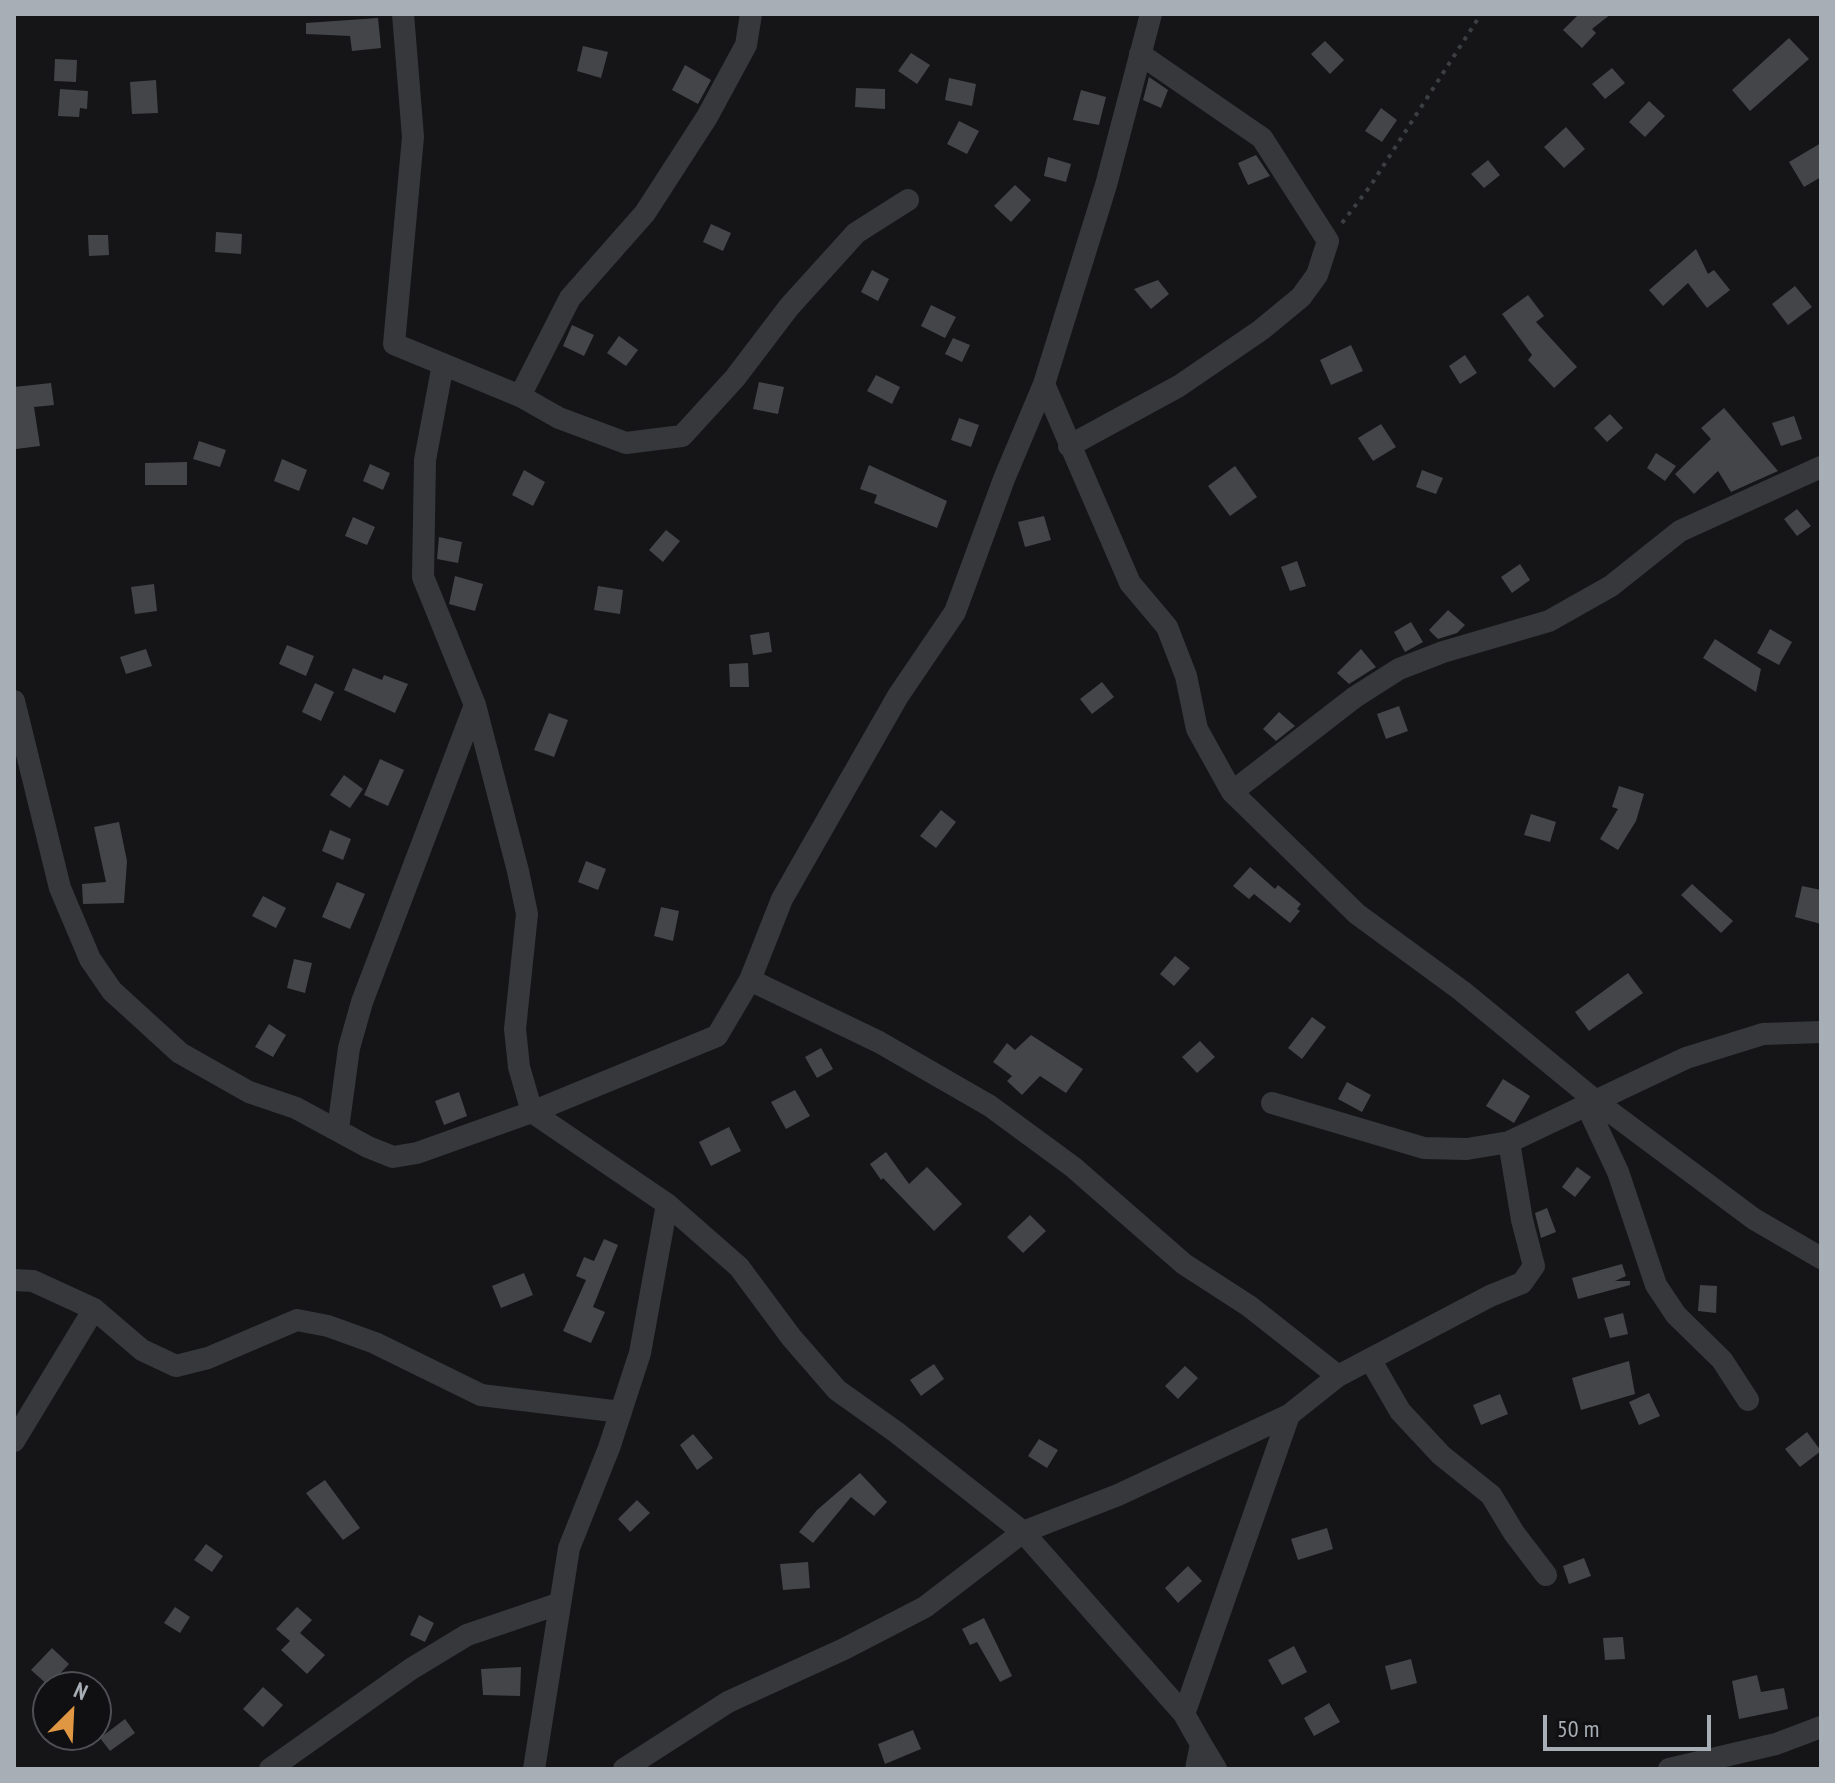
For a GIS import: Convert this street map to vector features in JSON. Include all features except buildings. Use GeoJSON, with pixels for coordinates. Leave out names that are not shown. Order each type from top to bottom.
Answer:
{"type":"FeatureCollection","features":[{"type":"Feature","properties":{"kind":"street"},"geometry":{"type":"LineString","coordinates":[[403,14],[413,137],[394,344],[520,396],[559,418],[626,443],[682,436],[735,378],[789,307],[856,233],[908,200]]}},
{"type":"Feature","properties":{"kind":"street"},"geometry":{"type":"LineString","coordinates":[[520,396],[570,298],[645,213],[707,117],[746,45],[751,14]]}},
{"type":"Feature","properties":{"kind":"street"},"geometry":{"type":"LineString","coordinates":[[14,701],[60,888],[90,959],[112,991],[180,1053],[249,1092],[277,1100],[393,1157],[417,1153],[532,1112],[717,1036],[750,980],[782,899],[898,696],[955,612],[1004,479],[1044,384],[1106,185],[1151,14]]}},
{"type":"Feature","properties":{"kind":"street"},"geometry":{"type":"LineString","coordinates":[[1069,446],[1179,386],[1261,330],[1301,297],[1317,275],[1328,241],[1262,138],[1140,54]]}},
{"type":"Feature","properties":{"kind":"street"},"geometry":{"type":"LineString","coordinates":[[443,364],[425,460],[423,577],[475,705],[527,914],[515,1029],[519,1067],[532,1112],[667,1204],[739,1267],[791,1337],[837,1390],[896,1432],[1023,1532],[1184,1714],[1216,1769]]}},
{"type":"Feature","properties":{"kind":"street"},"geometry":{"type":"LineString","coordinates":[[1044,384],[1130,583],[1167,627],[1186,676],[1197,729],[1232,792],[1357,914],[1462,991],[1592,1104],[1754,1219],[1821,1258]]}},
{"type":"Feature","properties":{"kind":"street"},"geometry":{"type":"LineString","coordinates":[[1232,792],[1355,697],[1399,669],[1443,652],[1549,621],[1611,586],[1680,531],[1821,467]]}},
{"type":"Feature","properties":{"kind":"street"},"geometry":{"type":"LineString","coordinates":[[338,1129],[349,1048],[362,1002],[475,705]]}},
{"type":"Feature","properties":{"kind":"street"},"geometry":{"type":"LineString","coordinates":[[750,980],[879,1042],[990,1106],[1073,1167],[1184,1264],[1249,1306],[1338,1376]]}},
{"type":"Feature","properties":{"kind":"street"},"geometry":{"type":"LineString","coordinates":[[1272,1103],[1424,1148],[1467,1149],[1509,1142],[1539,1125],[1592,1104],[1686,1058],[1763,1034],[1821,1032]]}},
{"type":"Feature","properties":{"kind":"street"},"geometry":{"type":"LineString","coordinates":[[1592,1104],[1656,1285],[1676,1315],[1722,1360],[1748,1400]]}},
{"type":"Feature","properties":{"kind":"street"},"geometry":{"type":"LineString","coordinates":[[624,1769],[728,1702],[844,1649],[925,1607],[1023,1532],[1118,1495],[1289,1415],[1338,1376],[1490,1296],[1522,1283],[1530,1276],[1534,1266],[1509,1142]]}},
{"type":"Feature","properties":{"kind":"street"},"geometry":{"type":"LineString","coordinates":[[534,1769],[569,1548],[640,1353],[667,1204]]}},
{"type":"Feature","properties":{"kind":"street"},"geometry":{"type":"LineString","coordinates":[[14,1280],[33,1281],[94,1309],[142,1350],[158,1361],[176,1366],[208,1358],[297,1320],[328,1326],[375,1343],[481,1395],[621,1412]]}},
{"type":"Feature","properties":{"kind":"street"},"geometry":{"type":"LineString","coordinates":[[16,1434],[94,1309]]}},
{"type":"Feature","properties":{"kind":"street"},"geometry":{"type":"LineString","coordinates":[[1370,1359],[1400,1411],[1441,1455],[1491,1495],[1514,1533],[1546,1575]]}},
{"type":"Feature","properties":{"kind":"street"},"geometry":{"type":"LineString","coordinates":[[1184,1714],[1289,1415]]}},
{"type":"Feature","properties":{"kind":"street"},"geometry":{"type":"LineString","coordinates":[[270,1769],[411,1669],[467,1635],[558,1604]]}},
{"type":"Feature","properties":{"kind":"street"},"geometry":{"type":"LineString","coordinates":[[1669,1769],[1776,1744],[1821,1727]]}},
{"type":"Feature","properties":{"kind":"street"},"geometry":{"type":"LineString","coordinates":[[1196,1769],[1201,1744]]}},
{"type":"Feature","properties":{"kind":"path"},"geometry":{"type":"LineString","coordinates":[[1328,241],[1371,185],[1481,14]]}}]}
